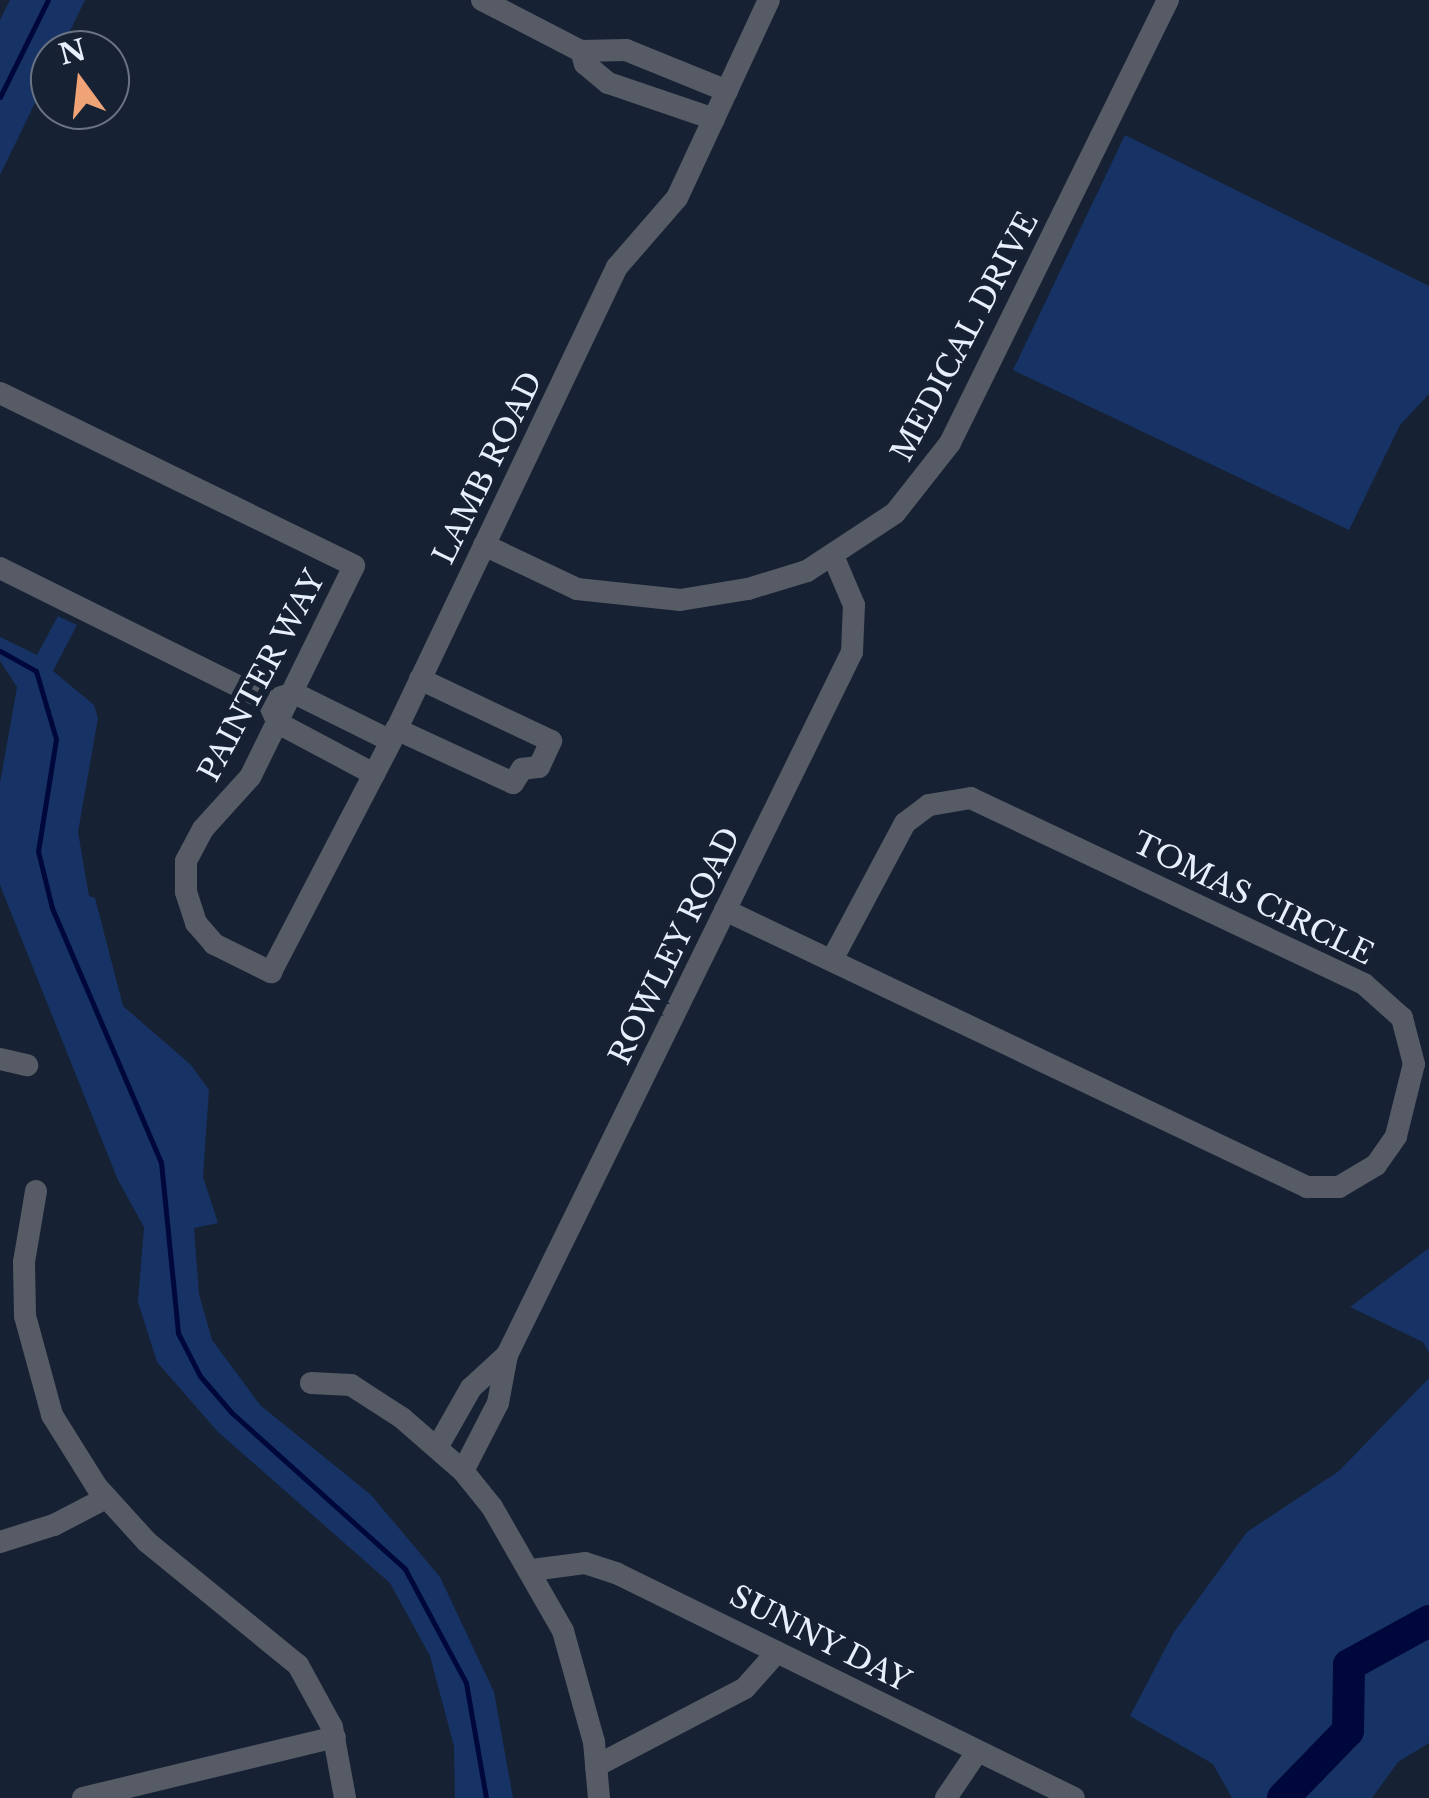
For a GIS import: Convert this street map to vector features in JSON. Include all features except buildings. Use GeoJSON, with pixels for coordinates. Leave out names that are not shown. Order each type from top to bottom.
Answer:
{"type":"FeatureCollection","features":[{"type":"Feature","properties":{"kind":"street"},"geometry":{"type":"LineString","coordinates":[[482,0],[580,51],[585,64],[608,83],[714,119]]}},
{"type":"Feature","properties":{"kind":"street","name":"LAMB ROAD"},"geometry":{"type":"LineString","coordinates":[[271,972],[374,774],[616,267],[663,220],[768,0]]}},
{"type":"Feature","properties":{"kind":"street","name":"MEDICAL DRIVE"},"geometry":{"type":"LineString","coordinates":[[484,545],[577,589],[646,600],[748,590],[834,558],[895,513],[950,444],[1168,0]]}},
{"type":"Feature","properties":{"kind":"street"},"geometry":{"type":"LineString","coordinates":[[580,51],[603,45],[626,50],[727,91]]}},
{"type":"Feature","properties":{"kind":"street","name":"PAINTER WAY"},"geometry":{"type":"LineString","coordinates":[[0,393],[354,566],[294,693],[273,712],[250,777],[202,830],[186,861],[186,892],[196,923],[214,944],[271,972]]}},
{"type":"Feature","properties":{"kind":"street","name":"ROWLEY ROAD"},"geometry":{"type":"LineString","coordinates":[[463,1471],[498,1403],[508,1355],[852,652],[854,604],[834,558]]}},
{"type":"Feature","properties":{"kind":"street"},"geometry":{"type":"LineString","coordinates":[[0,568],[273,712],[374,774]]}},
{"type":"Feature","properties":{"kind":"street"},"geometry":{"type":"LineString","coordinates":[[294,693],[513,783],[522,769],[539,767],[551,741],[420,679]]}},
{"type":"Feature","properties":{"kind":"street","name":"TOMAS CIRCLE"},"geometry":{"type":"LineString","coordinates":[[725,910],[1307,1186],[1338,1187],[1376,1165],[1396,1136],[1414,1064],[1402,1018],[1364,984],[971,798],[929,805],[905,822],[832,960]]}},
{"type":"Feature","properties":{"kind":"street"},"geometry":{"type":"LineString","coordinates":[[0,1059],[27,1065]]}},
{"type":"Feature","properties":{"kind":"street"},"geometry":{"type":"LineString","coordinates":[[36,1191],[12,1285],[52,1415],[106,1498],[167,1560],[282,1645],[313,1687],[335,1738],[345,1798]]}},
{"type":"Feature","properties":{"kind":"street","name":"ROWLEY ROAD"},"geometry":{"type":"LineString","coordinates":[[438,1446],[471,1388],[508,1355]]}},
{"type":"Feature","properties":{"kind":"street"},"geometry":{"type":"LineString","coordinates":[[311,1383],[351,1385],[438,1446],[463,1471],[532,1570],[581,1681],[599,1798]]}},
{"type":"Feature","properties":{"kind":"street"},"geometry":{"type":"LineString","coordinates":[[0,1542],[66,1520],[106,1498]]}},
{"type":"Feature","properties":{"kind":"street","name":"SUNNY DAY"},"geometry":{"type":"LineString","coordinates":[[532,1570],[585,1563],[616,1573],[1074,1798]]}},
{"type":"Feature","properties":{"kind":"street"},"geometry":{"type":"LineString","coordinates":[[596,1766],[744,1688],[777,1652]]}},
{"type":"Feature","properties":{"kind":"street"},"geometry":{"type":"LineString","coordinates":[[83,1798],[335,1738]]}},
{"type":"Feature","properties":{"kind":"street"},"geometry":{"type":"LineString","coordinates":[[946,1798],[977,1752]]}},
{"type":"Feature","properties":{"kind":"shaded area"},"geometry":{"type":"Polygon","coordinates":[[[10,0],[85,0],[71,30],[30,30],[30,113],[0,175],[0,20],[10,0]]]}},
{"type":"Feature","properties":{"kind":"shaded area"},"geometry":{"type":"Polygon","coordinates":[[[1125,135],[1429,286],[1429,394],[1400,425],[1349,530],[1013,370],[1125,135]]]}},
{"type":"Feature","properties":{"kind":"shaded area"},"geometry":{"type":"Polygon","coordinates":[[[58,616],[77,625],[53,671],[94,705],[98,718],[78,832],[89,896],[95,898],[123,1006],[191,1065],[209,1090],[203,1177],[218,1223],[194,1228],[199,1294],[212,1340],[260,1405],[371,1495],[440,1577],[494,1692],[513,1798],[455,1798],[454,1746],[430,1656],[390,1583],[218,1432],[157,1362],[138,1302],[144,1227],[118,1180],[0,885],[0,783],[17,687],[0,661],[0,637],[37,655],[58,616]]]}},
{"type":"Feature","properties":{"kind":"shaded area"},"geometry":{"type":"Polygon","coordinates":[[[1429,1248],[1429,1353],[1423,1342],[1350,1307],[1429,1248]]]}},
{"type":"Feature","properties":{"kind":"shaded area"},"geometry":{"type":"Polygon","coordinates":[[[1429,1378],[1429,1743],[1398,1762],[1372,1798],[1232,1798],[1213,1764],[1130,1716],[1174,1632],[1247,1532],[1339,1471],[1429,1378]]]}},
{"type":"Feature","properties":{"kind":"waterway"},"geometry":{"type":"LineString","coordinates":[[0,97],[48,0]]}},
{"type":"Feature","properties":{"kind":"waterway"},"geometry":{"type":"LineString","coordinates":[[0,651],[36,671],[56,739],[38,851],[52,908],[161,1162],[178,1333],[200,1376],[232,1413],[405,1569],[466,1683],[486,1798]]}},
{"type":"Feature","properties":{"kind":"waterway"},"geometry":{"type":"LineString","coordinates":[[1283,1798],[1348,1731],[1349,1665],[1429,1621]]}}]}
